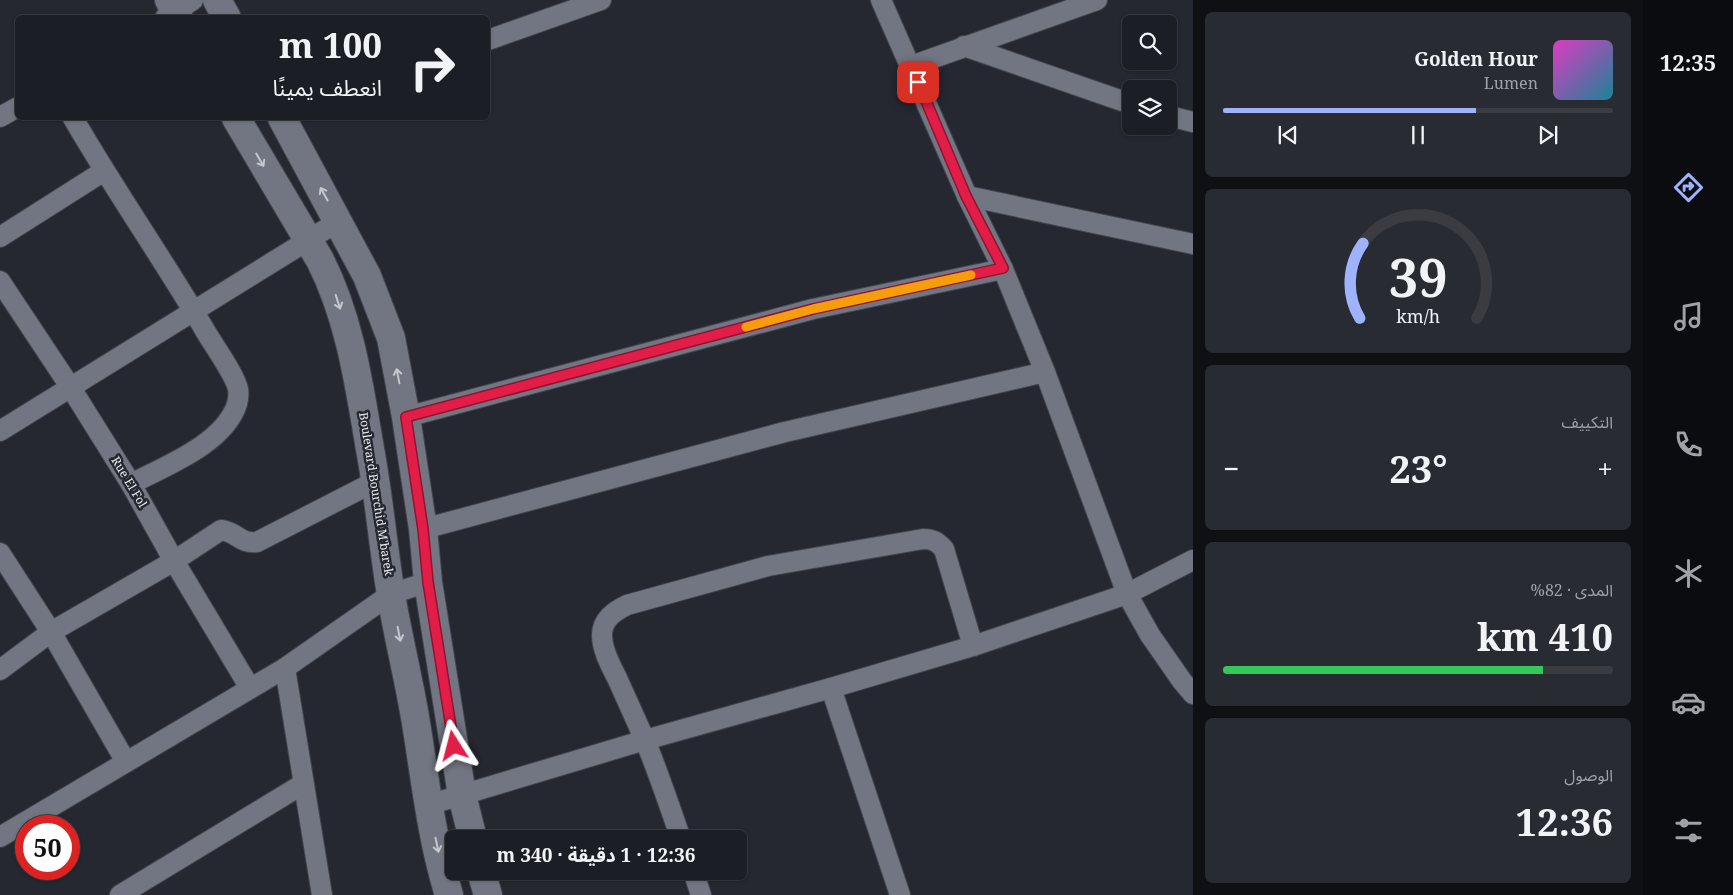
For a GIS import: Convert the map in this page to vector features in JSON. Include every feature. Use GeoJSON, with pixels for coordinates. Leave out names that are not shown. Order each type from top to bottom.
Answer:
{"type":"FeatureCollection","features":[{"type":"Feature","properties":{"kind":"main road"},"geometry":{"type":"LineString","coordinates":[[217,0],[225,15]]}},
{"type":"Feature","properties":{"kind":"main road","name":"Boulevard Bourchid M'barek"},"geometry":{"type":"LineString","coordinates":[[237,120],[331,282],[352,348],[376,481],[391,594],[415,718],[428,805],[449,895]]}},
{"type":"Feature","properties":{"kind":"main road"},"geometry":{"type":"LineString","coordinates":[[283,120],[339,220],[367,276],[391,338],[406,417],[423,529],[428,582],[462,795],[471,830]]}},
{"type":"Feature","properties":{"kind":"main road"},"geometry":{"type":"LineString","coordinates":[[484,880],[488,895]]}},
{"type":"Feature","properties":{"kind":"street"},"geometry":{"type":"LineString","coordinates":[[490,39],[601,0]]}},
{"type":"Feature","properties":{"kind":"street"},"geometry":{"type":"LineString","coordinates":[[881,0],[966,196],[1003,268],[1045,372],[1127,594],[1150,635],[1193,694]]}},
{"type":"Feature","properties":{"kind":"street"},"geometry":{"type":"LineString","coordinates":[[911,66],[1097,0]]}},
{"type":"Feature","properties":{"kind":"street"},"geometry":{"type":"LineString","coordinates":[[964,46],[1122,101]]}},
{"type":"Feature","properties":{"kind":"street"},"geometry":{"type":"LineString","coordinates":[[0,117],[15,109]]}},
{"type":"Feature","properties":{"kind":"street"},"geometry":{"type":"LineString","coordinates":[[1177,118],[1193,122]]}},
{"type":"Feature","properties":{"kind":"street"},"geometry":{"type":"LineString","coordinates":[[75,120],[104,171],[194,312],[238,389],[236,406],[228,422],[201,448],[131,484]]}},
{"type":"Feature","properties":{"kind":"street"},"geometry":{"type":"LineString","coordinates":[[0,237],[104,171]]}},
{"type":"Feature","properties":{"kind":"street"},"geometry":{"type":"LineString","coordinates":[[966,196],[1193,244]]}},
{"type":"Feature","properties":{"kind":"street"},"geometry":{"type":"LineString","coordinates":[[0,431],[72,388],[339,220]]}},
{"type":"Feature","properties":{"kind":"street"},"geometry":{"type":"LineString","coordinates":[[406,417],[813,309],[1003,268]]}},
{"type":"Feature","properties":{"kind":"street","name":"Rue El Fol"},"geometry":{"type":"LineString","coordinates":[[0,281],[72,388],[131,484],[174,561],[250,688]]}},
{"type":"Feature","properties":{"kind":"street"},"geometry":{"type":"LineString","coordinates":[[423,529],[785,432],[1045,372]]}},
{"type":"Feature","properties":{"kind":"street"},"geometry":{"type":"LineString","coordinates":[[0,670],[51,632],[174,561],[221,530],[232,531],[242,541],[257,542],[376,481]]}},
{"type":"Feature","properties":{"kind":"street"},"geometry":{"type":"LineString","coordinates":[[678,830],[645,740],[609,661],[603,642],[602,633],[610,616],[627,605],[768,566],[932,539],[944,548],[973,646]]}},
{"type":"Feature","properties":{"kind":"street"},"geometry":{"type":"LineString","coordinates":[[0,552],[51,632],[126,762]]}},
{"type":"Feature","properties":{"kind":"street"},"geometry":{"type":"LineString","coordinates":[[428,805],[645,740],[973,646],[1127,594],[1193,560]]}},
{"type":"Feature","properties":{"kind":"street"},"geometry":{"type":"LineString","coordinates":[[0,837],[285,668],[391,594],[428,582]]}},
{"type":"Feature","properties":{"kind":"street"},"geometry":{"type":"LineString","coordinates":[[285,668],[322,895]]}},
{"type":"Feature","properties":{"kind":"street"},"geometry":{"type":"LineString","coordinates":[[831,688],[900,895]]}},
{"type":"Feature","properties":{"kind":"street"},"geometry":{"type":"LineString","coordinates":[[120,895],[304,784]]}},
{"type":"Feature","properties":{"kind":"street"},"geometry":{"type":"LineString","coordinates":[[696,880],[701,895]]}},
{"type":"Feature","properties":{"kind":"slow traffic"},"geometry":{"type":"LineString","coordinates":[[746,327],[813,309],[971,275]]}},
{"type":"Feature","properties":{"kind":"route"},"geometry":{"type":"LineString","coordinates":[[454,746],[428,582],[423,529],[406,417],[813,309],[1003,268],[966,196],[918,82]]}}]}
